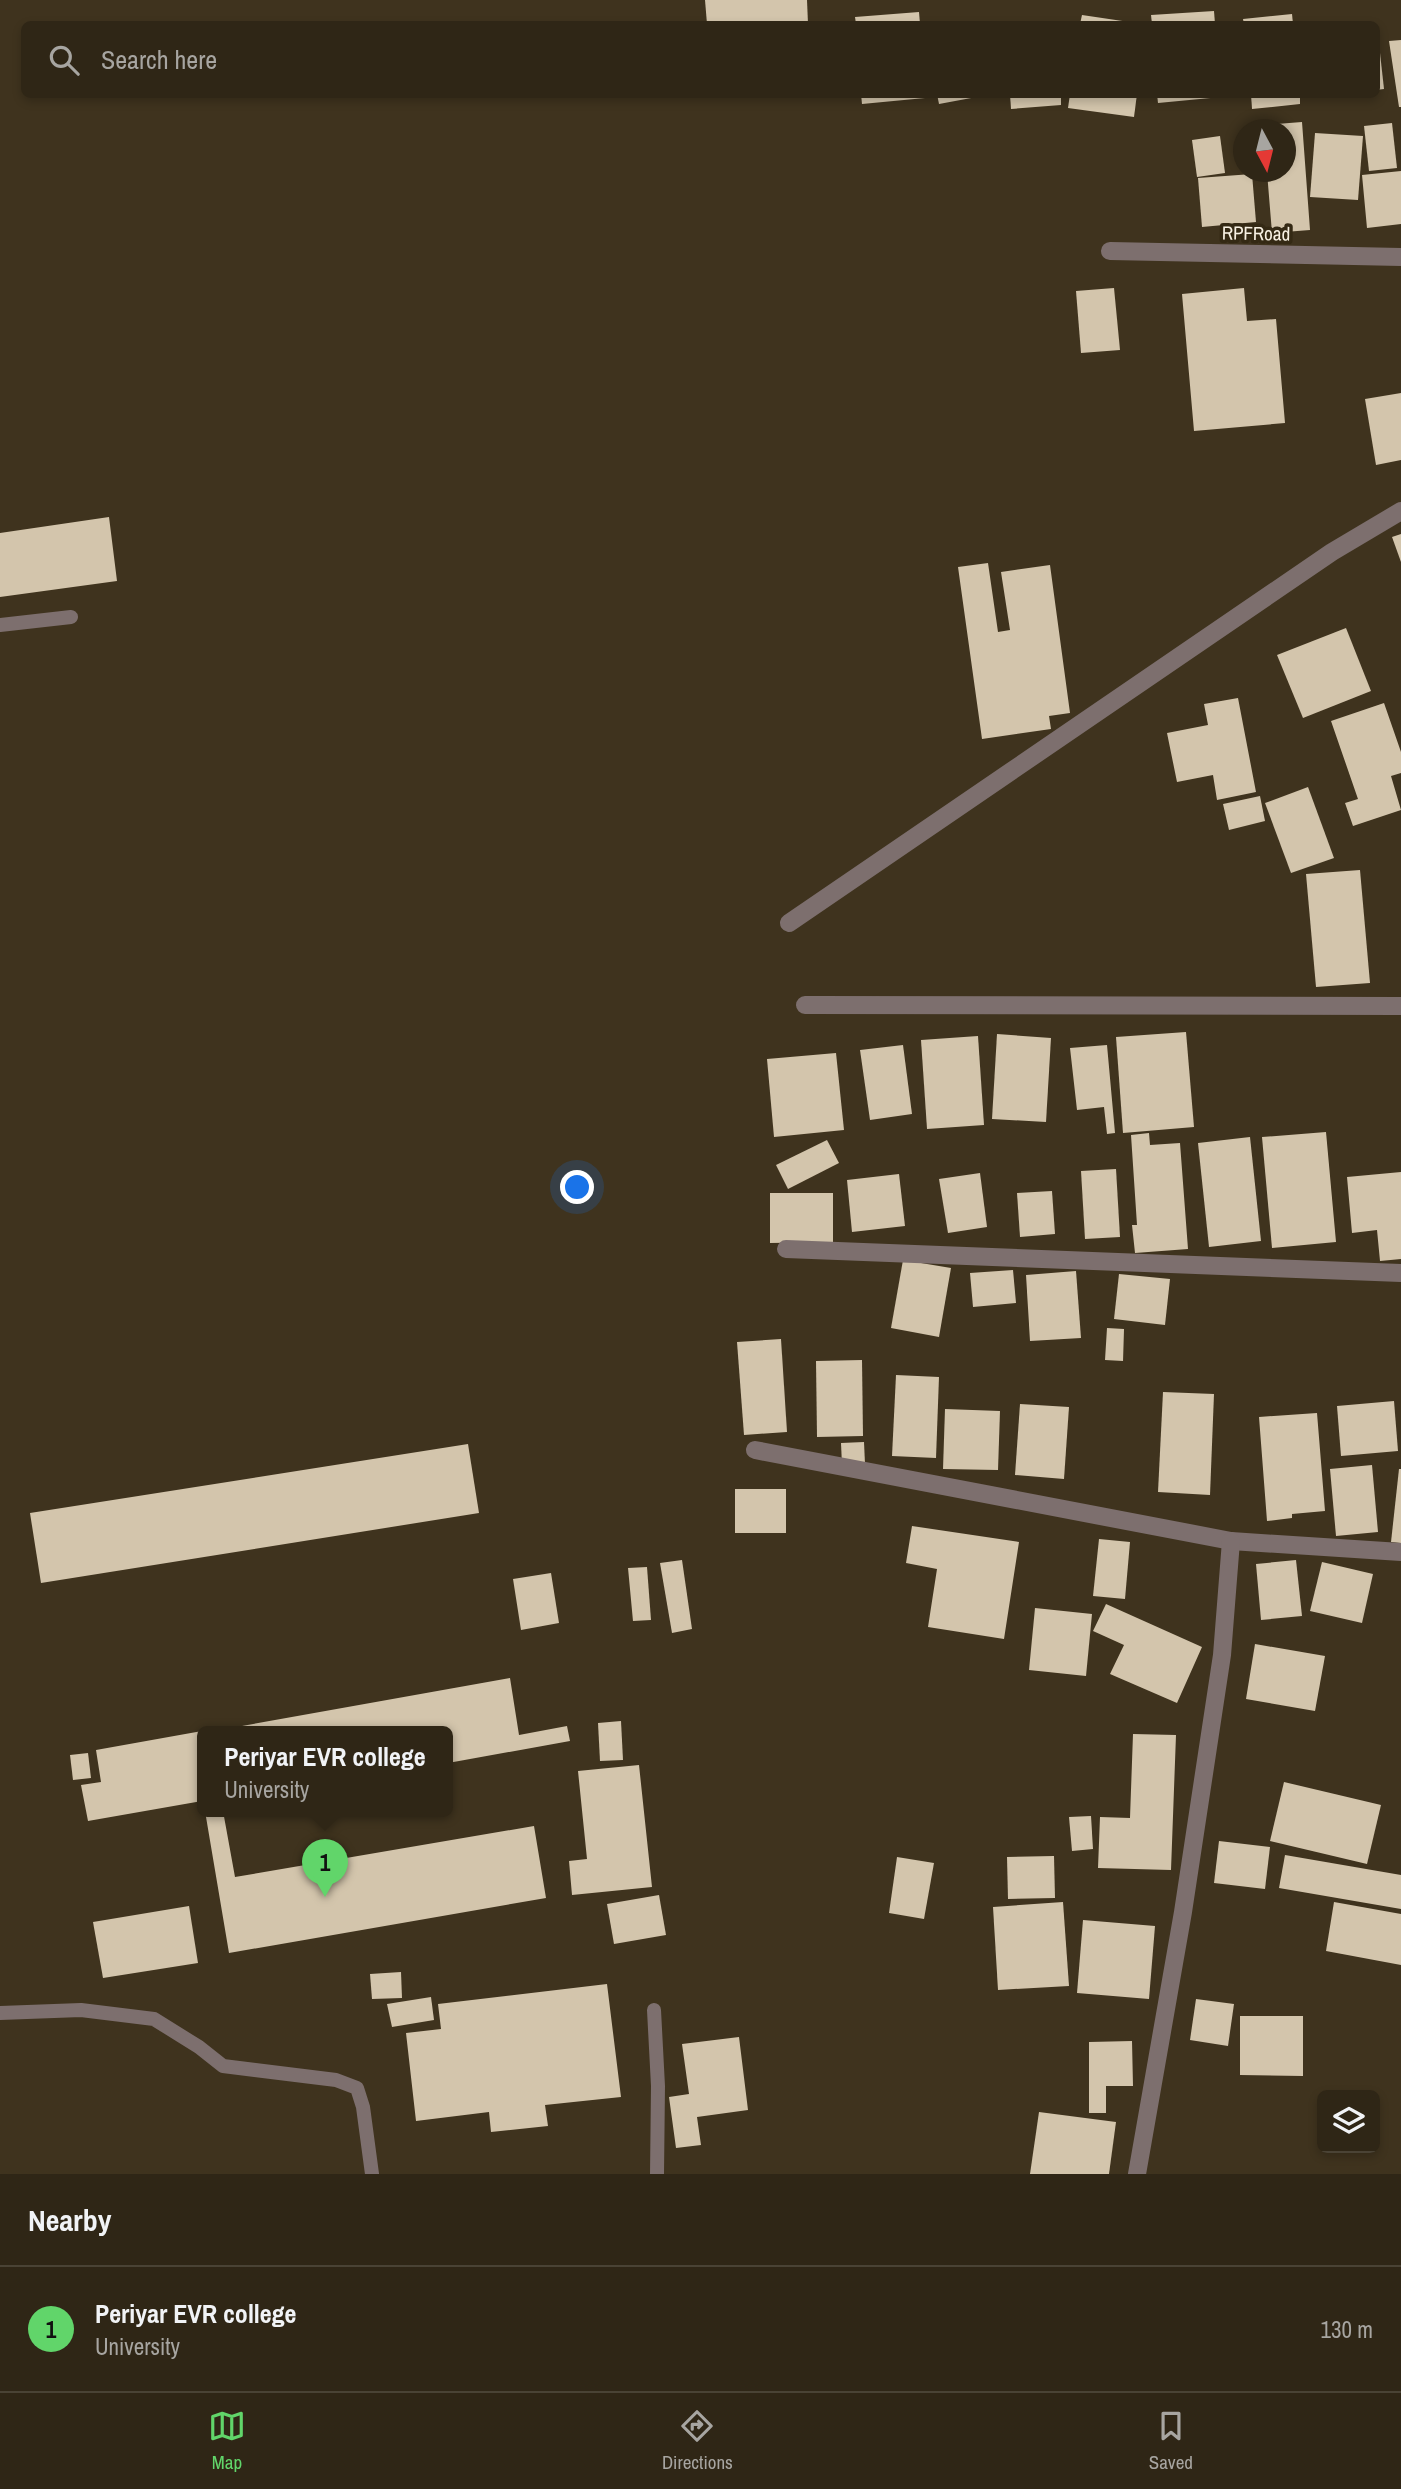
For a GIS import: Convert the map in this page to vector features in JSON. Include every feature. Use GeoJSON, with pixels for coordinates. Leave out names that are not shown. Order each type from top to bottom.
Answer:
{"type":"FeatureCollection","features":[{"type":"Feature","properties":{"kind":"street","name":"RPFRoad"},"geometry":{"type":"LineString","coordinates":[[1110,251],[1401,257]]}},
{"type":"Feature","properties":{"kind":"street"},"geometry":{"type":"LineString","coordinates":[[789,923],[1332,552],[1401,511]]}},
{"type":"Feature","properties":{"kind":"street"},"geometry":{"type":"LineString","coordinates":[[805,1005],[1401,1006]]}},
{"type":"Feature","properties":{"kind":"street"},"geometry":{"type":"LineString","coordinates":[[786,1249],[1401,1273]]}},
{"type":"Feature","properties":{"kind":"street"},"geometry":{"type":"LineString","coordinates":[[755,1450],[1231,1541],[1401,1552]]}},
{"type":"Feature","properties":{"kind":"street"},"geometry":{"type":"LineString","coordinates":[[1137,2174],[1183,1912],[1223,1655],[1231,1541]]}},
{"type":"Feature","properties":{"kind":"lane"},"geometry":{"type":"LineString","coordinates":[[0,625],[71,617]]}},
{"type":"Feature","properties":{"kind":"lane"},"geometry":{"type":"LineString","coordinates":[[0,2013],[81,2010],[154,2019],[200,2047],[223,2066],[336,2080],[357,2088],[363,2107],[372,2174]]}},
{"type":"Feature","properties":{"kind":"lane"},"geometry":{"type":"LineString","coordinates":[[654,2010],[658,2087],[657,2174]]}},
{"type":"Feature","properties":{"kind":"building"},"geometry":{"type":"Polygon","coordinates":[[[705,0],[807,0],[808,21],[707,21],[705,0]]]}},
{"type":"Feature","properties":{"kind":"building"},"geometry":{"type":"Polygon","coordinates":[[[1214,11],[1215,21],[1152,21],[1151,15],[1214,11]]]}},
{"type":"Feature","properties":{"kind":"building"},"geometry":{"type":"Polygon","coordinates":[[[919,12],[920,21],[856,21],[855,17],[919,12]]]}},
{"type":"Feature","properties":{"kind":"building"},"geometry":{"type":"Polygon","coordinates":[[[1292,14],[1293,21],[1243,21],[1292,14]]]}},
{"type":"Feature","properties":{"kind":"building"},"geometry":{"type":"Polygon","coordinates":[[[1082,15],[1122,21],[1081,21],[1082,15]]]}},
{"type":"Feature","properties":{"kind":"building"},"geometry":{"type":"Polygon","coordinates":[[[1401,40],[1401,107],[1399,107],[1389,41],[1401,40]]]}},
{"type":"Feature","properties":{"kind":"building"},"geometry":{"type":"Polygon","coordinates":[[[1380,53],[1384,89],[1380,90],[1380,53]]]}},
{"type":"Feature","properties":{"kind":"building"},"geometry":{"type":"Polygon","coordinates":[[[861,98],[925,98],[862,104],[861,98]]]}},
{"type":"Feature","properties":{"kind":"building"},"geometry":{"type":"Polygon","coordinates":[[[938,98],[971,98],[939,104],[938,98]]]}},
{"type":"Feature","properties":{"kind":"building"},"geometry":{"type":"Polygon","coordinates":[[[1010,98],[1061,98],[1061,105],[1011,109],[1010,98]]]}},
{"type":"Feature","properties":{"kind":"building"},"geometry":{"type":"Polygon","coordinates":[[[1069,98],[1136,98],[1134,117],[1068,108],[1069,98]]]}},
{"type":"Feature","properties":{"kind":"building"},"geometry":{"type":"Polygon","coordinates":[[[1157,98],[1210,98],[1158,103],[1157,98]]]}},
{"type":"Feature","properties":{"kind":"building"},"geometry":{"type":"Polygon","coordinates":[[[1251,98],[1300,98],[1300,104],[1252,109],[1251,98]]]}},
{"type":"Feature","properties":{"kind":"building"},"geometry":{"type":"Polygon","coordinates":[[[1296,122],[1302,122],[1310,230],[1272,233],[1268,182],[1296,182],[1296,122]]]}},
{"type":"Feature","properties":{"kind":"building"},"geometry":{"type":"Polygon","coordinates":[[[1392,123],[1397,168],[1369,171],[1364,126],[1392,123]]]}},
{"type":"Feature","properties":{"kind":"building"},"geometry":{"type":"Polygon","coordinates":[[[1315,133],[1363,136],[1358,200],[1310,197],[1315,133]]]}},
{"type":"Feature","properties":{"kind":"building"},"geometry":{"type":"Polygon","coordinates":[[[1220,136],[1225,173],[1197,177],[1192,140],[1220,136]]]}},
{"type":"Feature","properties":{"kind":"building"},"geometry":{"type":"Polygon","coordinates":[[[1401,171],[1401,224],[1367,228],[1362,175],[1401,171]]]}},
{"type":"Feature","properties":{"kind":"building"},"geometry":{"type":"Polygon","coordinates":[[[1233,175],[1233,182],[1253,182],[1256,222],[1202,227],[1198,178],[1233,175]]]}},
{"type":"Feature","properties":{"kind":"building"},"geometry":{"type":"Polygon","coordinates":[[[1114,288],[1120,350],[1081,353],[1076,291],[1114,288]]]}},
{"type":"Feature","properties":{"kind":"building"},"geometry":{"type":"Polygon","coordinates":[[[1244,288],[1247,321],[1276,319],[1285,423],[1194,431],[1182,294],[1244,288]]]}},
{"type":"Feature","properties":{"kind":"building"},"geometry":{"type":"Polygon","coordinates":[[[1401,393],[1401,460],[1376,465],[1365,399],[1401,393]]]}},
{"type":"Feature","properties":{"kind":"building"},"geometry":{"type":"Polygon","coordinates":[[[109,517],[117,581],[0,597],[0,533],[109,517]]]}},
{"type":"Feature","properties":{"kind":"building"},"geometry":{"type":"Polygon","coordinates":[[[1401,534],[1401,562],[1392,537],[1401,534]]]}},
{"type":"Feature","properties":{"kind":"building"},"geometry":{"type":"Polygon","coordinates":[[[988,563],[998,632],[1010,630],[1001,572],[1050,565],[1070,713],[1049,716],[1051,729],[982,739],[958,567],[988,563]]]}},
{"type":"Feature","properties":{"kind":"building"},"geometry":{"type":"Polygon","coordinates":[[[1346,628],[1371,691],[1303,718],[1277,655],[1346,628]]]}},
{"type":"Feature","properties":{"kind":"building"},"geometry":{"type":"Polygon","coordinates":[[[1238,698],[1256,792],[1217,800],[1213,775],[1177,782],[1167,733],[1208,725],[1204,704],[1238,698]]]}},
{"type":"Feature","properties":{"kind":"building"},"geometry":{"type":"Polygon","coordinates":[[[1384,703],[1401,752],[1401,773],[1391,776],[1401,810],[1353,826],[1345,803],[1358,799],[1331,721],[1384,703]]]}},
{"type":"Feature","properties":{"kind":"building"},"geometry":{"type":"Polygon","coordinates":[[[1308,787],[1334,858],[1291,873],[1265,803],[1308,787]]]}},
{"type":"Feature","properties":{"kind":"building"},"geometry":{"type":"Polygon","coordinates":[[[1260,796],[1265,821],[1229,830],[1223,804],[1260,796]]]}},
{"type":"Feature","properties":{"kind":"building"},"geometry":{"type":"Polygon","coordinates":[[[1360,870],[1370,983],[1316,987],[1306,874],[1360,870]]]}},
{"type":"Feature","properties":{"kind":"building"},"geometry":{"type":"Polygon","coordinates":[[[1186,1032],[1194,1127],[1123,1133],[1116,1037],[1186,1032]]]}},
{"type":"Feature","properties":{"kind":"building"},"geometry":{"type":"Polygon","coordinates":[[[997,1034],[1051,1038],[1046,1122],[992,1119],[997,1034]]]}},
{"type":"Feature","properties":{"kind":"building"},"geometry":{"type":"Polygon","coordinates":[[[978,1036],[984,1125],[927,1129],[921,1040],[978,1036]]]}},
{"type":"Feature","properties":{"kind":"building"},"geometry":{"type":"Polygon","coordinates":[[[903,1045],[912,1114],[870,1120],[860,1050],[903,1045]]]}},
{"type":"Feature","properties":{"kind":"building"},"geometry":{"type":"Polygon","coordinates":[[[1107,1045],[1115,1133],[1107,1134],[1104,1107],[1077,1110],[1070,1048],[1107,1045]]]}},
{"type":"Feature","properties":{"kind":"building"},"geometry":{"type":"Polygon","coordinates":[[[836,1053],[844,1130],[774,1137],[767,1059],[836,1053]]]}},
{"type":"Feature","properties":{"kind":"building"},"geometry":{"type":"Polygon","coordinates":[[[1326,1132],[1336,1242],[1272,1248],[1262,1137],[1326,1132]]]}},
{"type":"Feature","properties":{"kind":"building"},"geometry":{"type":"Polygon","coordinates":[[[1149,1133],[1150,1145],[1180,1143],[1188,1249],[1135,1253],[1132,1225],[1137,1225],[1131,1135],[1149,1133]]]}},
{"type":"Feature","properties":{"kind":"building"},"geometry":{"type":"Polygon","coordinates":[[[1250,1137],[1261,1241],[1209,1247],[1198,1143],[1250,1137]]]}},
{"type":"Feature","properties":{"kind":"building"},"geometry":{"type":"Polygon","coordinates":[[[827,1140],[839,1163],[788,1189],[776,1165],[827,1140]]]}},
{"type":"Feature","properties":{"kind":"building"},"geometry":{"type":"Polygon","coordinates":[[[1116,1169],[1120,1237],[1085,1239],[1081,1171],[1116,1169]]]}},
{"type":"Feature","properties":{"kind":"building"},"geometry":{"type":"Polygon","coordinates":[[[1401,1172],[1401,1259],[1380,1261],[1377,1230],[1352,1233],[1347,1177],[1401,1172]]]}},
{"type":"Feature","properties":{"kind":"building"},"geometry":{"type":"Polygon","coordinates":[[[980,1173],[987,1227],[948,1233],[939,1179],[980,1173]]]}},
{"type":"Feature","properties":{"kind":"building"},"geometry":{"type":"Polygon","coordinates":[[[899,1174],[905,1226],[852,1232],[847,1180],[899,1174]]]}},
{"type":"Feature","properties":{"kind":"building"},"geometry":{"type":"Polygon","coordinates":[[[1052,1191],[1055,1234],[1020,1237],[1017,1193],[1052,1191]]]}},
{"type":"Feature","properties":{"kind":"building"},"geometry":{"type":"Polygon","coordinates":[[[770,1193],[833,1193],[833,1242],[770,1243],[770,1193]]]}},
{"type":"Feature","properties":{"kind":"building"},"geometry":{"type":"Polygon","coordinates":[[[903,1260],[951,1268],[939,1337],[891,1328],[903,1260]]]}},
{"type":"Feature","properties":{"kind":"building"},"geometry":{"type":"Polygon","coordinates":[[[1013,1270],[1016,1303],[973,1307],[970,1273],[1013,1270]]]}},
{"type":"Feature","properties":{"kind":"building"},"geometry":{"type":"Polygon","coordinates":[[[1076,1271],[1081,1338],[1030,1341],[1026,1275],[1076,1271]]]}},
{"type":"Feature","properties":{"kind":"building"},"geometry":{"type":"Polygon","coordinates":[[[1119,1274],[1170,1279],[1165,1325],[1114,1319],[1119,1274]]]}},
{"type":"Feature","properties":{"kind":"building"},"geometry":{"type":"Polygon","coordinates":[[[1107,1328],[1124,1329],[1123,1361],[1105,1360],[1107,1328]]]}},
{"type":"Feature","properties":{"kind":"building"},"geometry":{"type":"Polygon","coordinates":[[[781,1339],[787,1432],[744,1435],[737,1342],[781,1339]]]}},
{"type":"Feature","properties":{"kind":"building"},"geometry":{"type":"Polygon","coordinates":[[[862,1360],[863,1436],[817,1437],[816,1361],[862,1360]]]}},
{"type":"Feature","properties":{"kind":"building"},"geometry":{"type":"Polygon","coordinates":[[[896,1375],[939,1377],[936,1458],[892,1456],[896,1375]]]}},
{"type":"Feature","properties":{"kind":"building"},"geometry":{"type":"Polygon","coordinates":[[[1163,1392],[1214,1394],[1210,1495],[1158,1492],[1163,1392]]]}},
{"type":"Feature","properties":{"kind":"building"},"geometry":{"type":"Polygon","coordinates":[[[1394,1401],[1398,1451],[1341,1456],[1337,1406],[1394,1401]]]}},
{"type":"Feature","properties":{"kind":"building"},"geometry":{"type":"Polygon","coordinates":[[[1020,1404],[1069,1407],[1064,1479],[1015,1475],[1020,1404]]]}},
{"type":"Feature","properties":{"kind":"building"},"geometry":{"type":"Polygon","coordinates":[[[945,1409],[1000,1411],[998,1470],[943,1469],[945,1409]]]}},
{"type":"Feature","properties":{"kind":"building"},"geometry":{"type":"Polygon","coordinates":[[[1317,1413],[1325,1511],[1292,1514],[1292,1518],[1267,1521],[1259,1417],[1317,1413]]]}},
{"type":"Feature","properties":{"kind":"building"},"geometry":{"type":"Polygon","coordinates":[[[864,1442],[865,1464],[842,1465],[841,1443],[864,1442]]]}},
{"type":"Feature","properties":{"kind":"building"},"geometry":{"type":"Polygon","coordinates":[[[468,1444],[479,1513],[41,1583],[30,1513],[468,1444]]]}},
{"type":"Feature","properties":{"kind":"building"},"geometry":{"type":"Polygon","coordinates":[[[1372,1465],[1378,1532],[1336,1536],[1330,1469],[1372,1465]]]}},
{"type":"Feature","properties":{"kind":"building"},"geometry":{"type":"Polygon","coordinates":[[[1401,1469],[1401,1543],[1391,1542],[1401,1469]]]}},
{"type":"Feature","properties":{"kind":"building"},"geometry":{"type":"Polygon","coordinates":[[[735,1489],[786,1489],[786,1533],[735,1533],[735,1489]]]}},
{"type":"Feature","properties":{"kind":"building"},"geometry":{"type":"Polygon","coordinates":[[[912,1526],[1019,1542],[1004,1639],[928,1627],[937,1569],[906,1563],[912,1526]]]}},
{"type":"Feature","properties":{"kind":"building"},"geometry":{"type":"Polygon","coordinates":[[[1099,1539],[1130,1542],[1125,1599],[1093,1596],[1099,1539]]]}},
{"type":"Feature","properties":{"kind":"building"},"geometry":{"type":"Polygon","coordinates":[[[682,1560],[692,1629],[672,1633],[660,1563],[682,1560]]]}},
{"type":"Feature","properties":{"kind":"building"},"geometry":{"type":"Polygon","coordinates":[[[1296,1560],[1302,1616],[1261,1620],[1256,1564],[1296,1560]]]}},
{"type":"Feature","properties":{"kind":"building"},"geometry":{"type":"Polygon","coordinates":[[[1322,1562],[1373,1574],[1362,1623],[1310,1611],[1322,1562]]]}},
{"type":"Feature","properties":{"kind":"building"},"geometry":{"type":"Polygon","coordinates":[[[647,1567],[651,1620],[633,1621],[628,1568],[647,1567]]]}},
{"type":"Feature","properties":{"kind":"building"},"geometry":{"type":"Polygon","coordinates":[[[551,1573],[559,1623],[521,1630],[513,1579],[551,1573]]]}},
{"type":"Feature","properties":{"kind":"building"},"geometry":{"type":"Polygon","coordinates":[[[1106,1604],[1202,1647],[1177,1703],[1110,1674],[1124,1645],[1093,1631],[1106,1604]]]}},
{"type":"Feature","properties":{"kind":"building"},"geometry":{"type":"Polygon","coordinates":[[[1035,1608],[1092,1614],[1086,1676],[1029,1670],[1035,1608]]]}},
{"type":"Feature","properties":{"kind":"building"},"geometry":{"type":"Polygon","coordinates":[[[1255,1644],[1325,1656],[1315,1711],[1246,1699],[1255,1644]]]}},
{"type":"Feature","properties":{"kind":"building"},"geometry":{"type":"Polygon","coordinates":[[[510,1678],[519,1735],[567,1726],[570,1741],[453,1762],[453,1726],[242,1726],[510,1678]]]}},
{"type":"Feature","properties":{"kind":"building"},"geometry":{"type":"Polygon","coordinates":[[[621,1721],[623,1760],[600,1761],[598,1723],[621,1721]]]}},
{"type":"Feature","properties":{"kind":"building"},"geometry":{"type":"Polygon","coordinates":[[[197,1732],[197,1802],[88,1821],[81,1785],[101,1782],[96,1750],[197,1732]]]}},
{"type":"Feature","properties":{"kind":"building"},"geometry":{"type":"Polygon","coordinates":[[[1133,1734],[1176,1735],[1171,1870],[1098,1868],[1100,1817],[1130,1818],[1133,1734]]]}},
{"type":"Feature","properties":{"kind":"building"},"geometry":{"type":"Polygon","coordinates":[[[88,1753],[91,1778],[73,1780],[70,1755],[88,1753]]]}},
{"type":"Feature","properties":{"kind":"building"},"geometry":{"type":"Polygon","coordinates":[[[639,1765],[652,1887],[572,1895],[569,1861],[587,1859],[578,1771],[639,1765]]]}},
{"type":"Feature","properties":{"kind":"building"},"geometry":{"type":"Polygon","coordinates":[[[1284,1782],[1381,1805],[1367,1864],[1270,1841],[1284,1782]]]}},
{"type":"Feature","properties":{"kind":"building"},"geometry":{"type":"Polygon","coordinates":[[[1091,1816],[1093,1849],[1072,1851],[1069,1817],[1091,1816]]]}},
{"type":"Feature","properties":{"kind":"building"},"geometry":{"type":"Polygon","coordinates":[[[206,1817],[224,1817],[235,1877],[534,1826],[546,1898],[229,1953],[206,1817]]]}},
{"type":"Feature","properties":{"kind":"building"},"geometry":{"type":"Polygon","coordinates":[[[1219,1841],[1270,1847],[1265,1889],[1214,1883],[1219,1841]]]}},
{"type":"Feature","properties":{"kind":"building"},"geometry":{"type":"Polygon","coordinates":[[[1285,1855],[1401,1875],[1401,1909],[1279,1888],[1285,1855]]]}},
{"type":"Feature","properties":{"kind":"building"},"geometry":{"type":"Polygon","coordinates":[[[1054,1856],[1055,1898],[1008,1899],[1007,1857],[1054,1856]]]}},
{"type":"Feature","properties":{"kind":"building"},"geometry":{"type":"Polygon","coordinates":[[[897,1857],[934,1863],[924,1919],[889,1913],[897,1857]]]}},
{"type":"Feature","properties":{"kind":"building"},"geometry":{"type":"Polygon","coordinates":[[[659,1895],[666,1935],[614,1944],[607,1904],[659,1895]]]}},
{"type":"Feature","properties":{"kind":"building"},"geometry":{"type":"Polygon","coordinates":[[[1063,1902],[1069,1986],[998,1990],[993,1907],[1063,1902]]]}},
{"type":"Feature","properties":{"kind":"building"},"geometry":{"type":"Polygon","coordinates":[[[1334,1902],[1401,1914],[1401,1965],[1326,1951],[1334,1902]]]}},
{"type":"Feature","properties":{"kind":"building"},"geometry":{"type":"Polygon","coordinates":[[[189,1906],[198,1963],[103,1978],[93,1922],[189,1906]]]}},
{"type":"Feature","properties":{"kind":"building"},"geometry":{"type":"Polygon","coordinates":[[[1083,1920],[1155,1926],[1149,1999],[1077,1993],[1083,1920]]]}},
{"type":"Feature","properties":{"kind":"building"},"geometry":{"type":"Polygon","coordinates":[[[401,1972],[402,1998],[372,1999],[370,1974],[401,1972]]]}},
{"type":"Feature","properties":{"kind":"building"},"geometry":{"type":"Polygon","coordinates":[[[607,1984],[621,2097],[545,2105],[548,2126],[491,2132],[489,2112],[416,2121],[406,2033],[441,2029],[438,2004],[607,1984]]]}},
{"type":"Feature","properties":{"kind":"building"},"geometry":{"type":"Polygon","coordinates":[[[431,1997],[434,2020],[392,2027],[387,2004],[431,1997]]]}},
{"type":"Feature","properties":{"kind":"building"},"geometry":{"type":"Polygon","coordinates":[[[1196,1999],[1234,2004],[1228,2046],[1190,2040],[1196,1999]]]}},
{"type":"Feature","properties":{"kind":"building"},"geometry":{"type":"Polygon","coordinates":[[[1240,2016],[1303,2016],[1303,2076],[1240,2075],[1240,2016]]]}},
{"type":"Feature","properties":{"kind":"building"},"geometry":{"type":"Polygon","coordinates":[[[739,2037],[748,2110],[697,2117],[701,2145],[676,2148],[669,2097],[689,2094],[682,2044],[739,2037]]]}},
{"type":"Feature","properties":{"kind":"building"},"geometry":{"type":"Polygon","coordinates":[[[1132,2041],[1133,2086],[1106,2086],[1106,2113],[1089,2113],[1089,2042],[1132,2041]]]}},
{"type":"Feature","properties":{"kind":"building"},"geometry":{"type":"Polygon","coordinates":[[[1039,2112],[1116,2122],[1109,2174],[1030,2174],[1039,2112]]]}},
{"type":"Feature","properties":{"kind":"place","name":"Periyar EVR college"},"geometry":{"type":"Point","coordinates":[325,1897]}}]}
